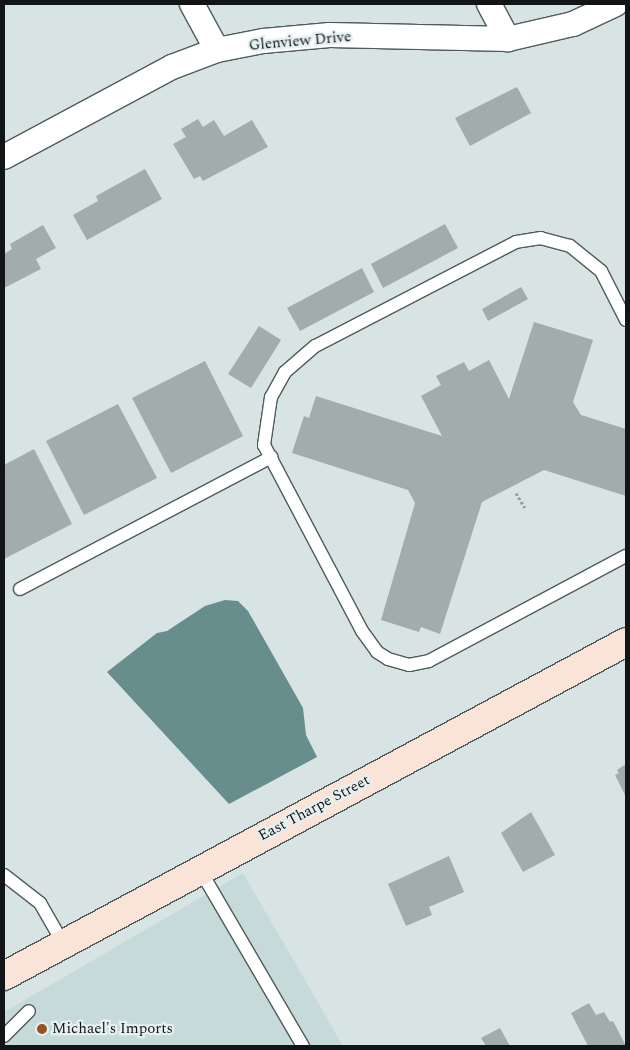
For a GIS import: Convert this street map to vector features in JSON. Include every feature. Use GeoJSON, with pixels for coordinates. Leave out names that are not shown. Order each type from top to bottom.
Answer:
{"type":"FeatureCollection","features":[{"type":"Feature","properties":{"kind":"main road","name":"East Tharpe Street"},"geometry":{"type":"LineString","coordinates":[[4,976],[626,642]]}},
{"type":"Feature","properties":{"kind":"street"},"geometry":{"type":"LineString","coordinates":[[192,4],[217,50]]}},
{"type":"Feature","properties":{"kind":"street"},"geometry":{"type":"LineString","coordinates":[[489,4],[508,39]]}},
{"type":"Feature","properties":{"kind":"street","name":"Glenview Drive"},"geometry":{"type":"LineString","coordinates":[[4,157],[172,67],[217,50],[264,41],[330,35],[508,39],[573,24],[616,4]]}},
{"type":"Feature","properties":{"kind":"lane"},"geometry":{"type":"LineString","coordinates":[[626,320],[601,270],[570,246],[541,238],[516,242],[315,346],[285,372],[271,397],[264,445],[362,631],[376,652],[409,665],[429,661],[626,556]]}},
{"type":"Feature","properties":{"kind":"lane"},"geometry":{"type":"LineString","coordinates":[[20,589],[271,457]]}},
{"type":"Feature","properties":{"kind":"lane"},"geometry":{"type":"LineString","coordinates":[[200,870],[303,1046]]}},
{"type":"Feature","properties":{"kind":"lane"},"geometry":{"type":"LineString","coordinates":[[4,876],[40,903],[63,943]]}},
{"type":"Feature","properties":{"kind":"lane"},"geometry":{"type":"LineString","coordinates":[[4,1033],[29,1011]]}},
{"type":"Feature","properties":{"kind":"path"},"geometry":{"type":"LineString","coordinates":[[516,493],[524,508]]}},
{"type":"Feature","properties":{"kind":"shaded area"},"geometry":{"type":"Polygon","coordinates":[[[243,873],[343,1046],[4,1046],[4,1012],[243,873]]]}},
{"type":"Feature","properties":{"kind":"water"},"geometry":{"type":"Polygon","coordinates":[[[225,600],[238,601],[248,611],[303,708],[306,735],[317,757],[229,804],[107,672],[157,633],[167,631],[205,606],[225,600]]]}},
{"type":"Feature","properties":{"kind":"building"},"geometry":{"type":"Polygon","coordinates":[[[517,87],[531,113],[470,146],[455,118],[517,87]]]}},
{"type":"Feature","properties":{"kind":"building"},"geometry":{"type":"Polygon","coordinates":[[[198,119],[203,127],[214,120],[224,136],[252,120],[268,147],[203,181],[200,176],[194,179],[173,144],[186,137],[181,129],[198,119]]]}},
{"type":"Feature","properties":{"kind":"building"},"geometry":{"type":"Polygon","coordinates":[[[145,169],[162,199],[87,240],[73,215],[98,201],[96,196],[145,169]]]}},
{"type":"Feature","properties":{"kind":"building"},"geometry":{"type":"Polygon","coordinates":[[[445,224],[458,248],[383,288],[371,264],[445,224]]]}},
{"type":"Feature","properties":{"kind":"building"},"geometry":{"type":"Polygon","coordinates":[[[43,225],[56,248],[36,259],[41,269],[4,288],[4,254],[12,249],[10,244],[43,225]]]}},
{"type":"Feature","properties":{"kind":"building"},"geometry":{"type":"Polygon","coordinates":[[[362,268],[374,292],[300,331],[287,308],[362,268]]]}},
{"type":"Feature","properties":{"kind":"building"},"geometry":{"type":"Polygon","coordinates":[[[521,287],[528,299],[488,321],[482,309],[521,287]]]}},
{"type":"Feature","properties":{"kind":"building"},"geometry":{"type":"Polygon","coordinates":[[[534,322],[593,340],[573,402],[581,415],[626,429],[626,496],[544,470],[482,502],[440,634],[421,627],[419,632],[381,620],[415,503],[408,490],[292,453],[304,416],[309,418],[316,396],[442,436],[421,396],[441,385],[436,376],[464,362],[469,371],[489,360],[509,399],[534,322]]]}},
{"type":"Feature","properties":{"kind":"building"},"geometry":{"type":"Polygon","coordinates":[[[259,326],[281,340],[251,388],[228,374],[259,326]]]}},
{"type":"Feature","properties":{"kind":"building"},"geometry":{"type":"Polygon","coordinates":[[[205,361],[243,436],[171,473],[132,398],[205,361]]]}},
{"type":"Feature","properties":{"kind":"building"},"geometry":{"type":"Polygon","coordinates":[[[118,404],[157,478],[84,515],[46,441],[118,404]]]}},
{"type":"Feature","properties":{"kind":"building"},"geometry":{"type":"Polygon","coordinates":[[[34,449],[72,524],[4,559],[4,465],[34,449]]]}},
{"type":"Feature","properties":{"kind":"building"},"geometry":{"type":"Polygon","coordinates":[[[626,764],[626,797],[615,775],[619,773],[617,770],[626,764]]]}},
{"type":"Feature","properties":{"kind":"building"},"geometry":{"type":"Polygon","coordinates":[[[531,812],[555,855],[523,872],[501,833],[531,812]]]}},
{"type":"Feature","properties":{"kind":"building"},"geometry":{"type":"Polygon","coordinates":[[[449,856],[464,892],[429,907],[432,915],[406,926],[388,884],[449,856]]]}},
{"type":"Feature","properties":{"kind":"building"},"geometry":{"type":"Polygon","coordinates":[[[589,1003],[596,1015],[604,1012],[610,1022],[613,1021],[626,1046],[588,1046],[571,1013],[589,1003]]]}},
{"type":"Feature","properties":{"kind":"building"},"geometry":{"type":"Polygon","coordinates":[[[500,1028],[510,1046],[486,1046],[481,1038],[500,1028]]]}},
{"type":"Feature","properties":{"kind":"place","name":"Michael's Imports"},"geometry":{"type":"Point","coordinates":[42,1029]}}]}
